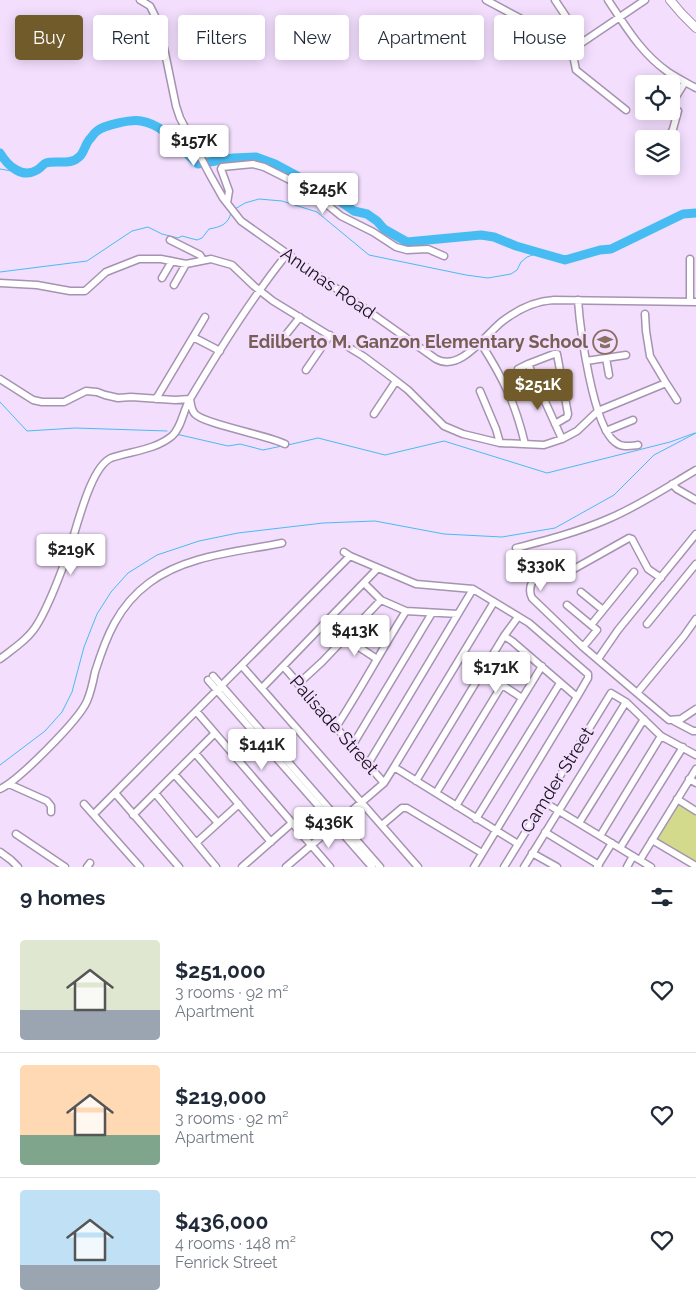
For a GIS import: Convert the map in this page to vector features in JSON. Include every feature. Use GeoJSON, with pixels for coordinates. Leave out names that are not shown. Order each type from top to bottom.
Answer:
{"type":"FeatureCollection","features":[{"type":"Feature","properties":{"kind":"main road"},"geometry":{"type":"LineString","coordinates":[[670,0],[696,28]]}},
{"type":"Feature","properties":{"kind":"street","name":"Anunas Road"},"geometry":{"type":"LineString","coordinates":[[140,0],[150,6],[155,16],[176,106],[210,175],[228,204],[245,225],[439,362],[457,361],[505,319],[530,304],[542,301],[693,302]]}},
{"type":"Feature","properties":{"kind":"street"},"geometry":{"type":"LineString","coordinates":[[486,0],[514,15]]}},
{"type":"Feature","properties":{"kind":"street"},"geometry":{"type":"LineString","coordinates":[[555,0],[564,15]]}},
{"type":"Feature","properties":{"kind":"street"},"geometry":{"type":"LineString","coordinates":[[608,0],[630,34],[650,57],[668,72],[696,88]]}},
{"type":"Feature","properties":{"kind":"street"},"geometry":{"type":"LineString","coordinates":[[584,41],[645,0]]}},
{"type":"Feature","properties":{"kind":"street"},"geometry":{"type":"LineString","coordinates":[[574,60],[576,70],[626,110]]}},
{"type":"Feature","properties":{"kind":"street"},"geometry":{"type":"LineString","coordinates":[[680,91],[685,82]]}},
{"type":"Feature","properties":{"kind":"street"},"geometry":{"type":"LineString","coordinates":[[228,204],[229,191],[221,169],[222,166],[253,164],[264,166],[308,188],[341,216],[373,232],[396,247],[407,250],[428,249],[444,256]]}},
{"type":"Feature","properties":{"kind":"street"},"geometry":{"type":"LineString","coordinates":[[170,240],[200,255],[203,260]]}},
{"type":"Feature","properties":{"kind":"street"},"geometry":{"type":"LineString","coordinates":[[0,659],[28,637],[41,619],[67,557],[83,507],[100,466],[111,458],[147,449],[171,436],[178,427],[190,399],[220,351],[260,290],[287,254]]}},
{"type":"Feature","properties":{"kind":"street"},"geometry":{"type":"LineString","coordinates":[[0,283],[37,285],[85,292],[106,272],[130,261],[152,259],[186,264],[203,260],[216,260],[232,265],[273,301],[362,356],[396,381],[444,426],[463,434],[500,443],[544,445],[562,439],[577,431],[598,411],[666,383]]}},
{"type":"Feature","properties":{"kind":"street"},"geometry":{"type":"LineString","coordinates":[[690,259],[693,302]]}},
{"type":"Feature","properties":{"kind":"street"},"geometry":{"type":"LineString","coordinates":[[162,278],[172,261]]}},
{"type":"Feature","properties":{"kind":"street"},"geometry":{"type":"LineString","coordinates":[[174,285],[186,264]]}},
{"type":"Feature","properties":{"kind":"street"},"geometry":{"type":"LineString","coordinates":[[578,300],[586,361],[598,411],[610,437],[620,445],[638,445]]}},
{"type":"Feature","properties":{"kind":"street"},"geometry":{"type":"LineString","coordinates":[[645,314],[650,356],[677,400]]}},
{"type":"Feature","properties":{"kind":"street"},"geometry":{"type":"LineString","coordinates":[[156,399],[205,317]]}},
{"type":"Feature","properties":{"kind":"street"},"geometry":{"type":"LineString","coordinates":[[280,342],[300,318]]}},
{"type":"Feature","properties":{"kind":"street"},"geometry":{"type":"LineString","coordinates":[[306,370],[330,336]]}},
{"type":"Feature","properties":{"kind":"street"},"geometry":{"type":"LineString","coordinates":[[193,337],[220,351]]}},
{"type":"Feature","properties":{"kind":"street"},"geometry":{"type":"LineString","coordinates":[[480,342],[506,385],[517,413],[525,444]]}},
{"type":"Feature","properties":{"kind":"street"},"geometry":{"type":"LineString","coordinates":[[518,369],[557,354],[568,414],[567,417],[555,424]]}},
{"type":"Feature","properties":{"kind":"street"},"geometry":{"type":"LineString","coordinates":[[586,361],[626,355]]}},
{"type":"Feature","properties":{"kind":"street"},"geometry":{"type":"LineString","coordinates":[[606,358],[609,375]]}},
{"type":"Feature","properties":{"kind":"street"},"geometry":{"type":"LineString","coordinates":[[528,364],[562,439]]}},
{"type":"Feature","properties":{"kind":"street"},"geometry":{"type":"LineString","coordinates":[[0,379],[33,400],[42,402],[64,402],[86,391],[118,398],[190,399]]}},
{"type":"Feature","properties":{"kind":"street"},"geometry":{"type":"LineString","coordinates":[[374,414],[396,381]]}},
{"type":"Feature","properties":{"kind":"street"},"geometry":{"type":"LineString","coordinates":[[480,391],[500,443]]}},
{"type":"Feature","properties":{"kind":"street"},"geometry":{"type":"LineString","coordinates":[[190,399],[194,412],[204,420],[267,436],[285,444]]}},
{"type":"Feature","properties":{"kind":"street"},"geometry":{"type":"LineString","coordinates":[[606,430],[633,420]]}},
{"type":"Feature","properties":{"kind":"street"},"geometry":{"type":"LineString","coordinates":[[516,548],[561,537],[608,519],[632,508],[696,470]]}},
{"type":"Feature","properties":{"kind":"street"},"geometry":{"type":"LineString","coordinates":[[672,484],[676,489],[696,500]]}},
{"type":"Feature","properties":{"kind":"street"},"geometry":{"type":"LineString","coordinates":[[598,659],[610,641],[696,534]]}},
{"type":"Feature","properties":{"kind":"street"},"geometry":{"type":"LineString","coordinates":[[661,578],[648,569],[630,538],[565,574],[557,576],[538,573],[530,585],[530,592],[532,598],[583,647],[669,720],[692,731],[696,731]]}},
{"type":"Feature","properties":{"kind":"street"},"geometry":{"type":"LineString","coordinates":[[0,789],[9,784],[62,735],[83,710],[109,634],[127,602],[137,593],[161,575],[182,566],[213,556],[282,543]]}},
{"type":"Feature","properties":{"kind":"street"},"geometry":{"type":"LineString","coordinates":[[94,814],[242,666],[347,554],[416,584],[473,589],[529,623],[588,674],[588,678],[577,697],[474,867]]}},
{"type":"Feature","properties":{"kind":"street"},"geometry":{"type":"LineString","coordinates":[[647,624],[696,564]]}},
{"type":"Feature","properties":{"kind":"street"},"geometry":{"type":"LineString","coordinates":[[262,688],[378,568]]}},
{"type":"Feature","properties":{"kind":"street"},"geometry":{"type":"LineString","coordinates":[[591,625],[634,572]]}},
{"type":"Feature","properties":{"kind":"street"},"geometry":{"type":"LineString","coordinates":[[364,582],[381,600],[406,611],[458,614]]}},
{"type":"Feature","properties":{"kind":"street"},"geometry":{"type":"LineString","coordinates":[[368,764],[473,589]]}},
{"type":"Feature","properties":{"kind":"street"},"geometry":{"type":"LineString","coordinates":[[581,592],[603,610]]}},
{"type":"Feature","properties":{"kind":"street"},"geometry":{"type":"LineString","coordinates":[[298,684],[381,600]]}},
{"type":"Feature","properties":{"kind":"street"},"geometry":{"type":"LineString","coordinates":[[286,867],[384,783],[494,602]]}},
{"type":"Feature","properties":{"kind":"street"},"geometry":{"type":"LineString","coordinates":[[567,605],[597,630],[583,647]]}},
{"type":"Feature","properties":{"kind":"street"},"geometry":{"type":"LineString","coordinates":[[336,727],[360,692],[377,659],[406,611]]}},
{"type":"Feature","properties":{"kind":"street"},"geometry":{"type":"LineString","coordinates":[[352,746],[432,612]]}},
{"type":"Feature","properties":{"kind":"street"},"geometry":{"type":"LineString","coordinates":[[416,782],[504,636],[518,617]]}},
{"type":"Feature","properties":{"kind":"street"},"geometry":{"type":"LineString","coordinates":[[637,693],[684,636],[696,618]]}},
{"type":"Feature","properties":{"kind":"street"},"geometry":{"type":"LineString","coordinates":[[504,636],[577,697]]}},
{"type":"Feature","properties":{"kind":"street"},"geometry":{"type":"LineString","coordinates":[[345,638],[377,659]]}},
{"type":"Feature","properties":{"kind":"street"},"geometry":{"type":"LineString","coordinates":[[242,666],[418,867]]}},
{"type":"Feature","properties":{"kind":"street","name":"Palisade Street"},"geometry":{"type":"LineString","coordinates":[[284,666],[384,783]]}},
{"type":"Feature","properties":{"kind":"street"},"geometry":{"type":"LineString","coordinates":[[456,806],[542,666]]}},
{"type":"Feature","properties":{"kind":"street"},"geometry":{"type":"LineString","coordinates":[[482,672],[522,698]]}},
{"type":"Feature","properties":{"kind":"street"},"geometry":{"type":"LineString","coordinates":[[210,678],[337,823],[372,867]]}},
{"type":"Feature","properties":{"kind":"street"},"geometry":{"type":"LineString","coordinates":[[476,819],[560,683]]}},
{"type":"Feature","properties":{"kind":"street"},"geometry":{"type":"LineString","coordinates":[[436,793],[502,685]]}},
{"type":"Feature","properties":{"kind":"street","name":"Camder Street"},"geometry":{"type":"LineString","coordinates":[[504,867],[611,693],[626,702]]}},
{"type":"Feature","properties":{"kind":"street"},"geometry":{"type":"LineString","coordinates":[[524,867],[626,702],[661,736],[696,755]]}},
{"type":"Feature","properties":{"kind":"street"},"geometry":{"type":"LineString","coordinates":[[674,721],[696,709]]}},
{"type":"Feature","properties":{"kind":"street"},"geometry":{"type":"LineString","coordinates":[[196,711],[330,867]]}},
{"type":"Feature","properties":{"kind":"street"},"geometry":{"type":"LineString","coordinates":[[579,823],[644,719]]}},
{"type":"Feature","properties":{"kind":"street"},"geometry":{"type":"LineString","coordinates":[[133,815],[216,733]]}},
{"type":"Feature","properties":{"kind":"street"},"geometry":{"type":"LineString","coordinates":[[600,836],[661,736]]}},
{"type":"Feature","properties":{"kind":"street"},"geometry":{"type":"LineString","coordinates":[[620,848],[683,748]]}},
{"type":"Feature","properties":{"kind":"street"},"geometry":{"type":"LineString","coordinates":[[195,753],[271,842]]}},
{"type":"Feature","properties":{"kind":"street"},"geometry":{"type":"LineString","coordinates":[[394,767],[518,844]]}},
{"type":"Feature","properties":{"kind":"street"},"geometry":{"type":"LineString","coordinates":[[640,860],[696,769]]}},
{"type":"Feature","properties":{"kind":"street"},"geometry":{"type":"LineString","coordinates":[[174,774],[218,823]]}},
{"type":"Feature","properties":{"kind":"street"},"geometry":{"type":"LineString","coordinates":[[690,779],[696,783]]}},
{"type":"Feature","properties":{"kind":"street"},"geometry":{"type":"LineString","coordinates":[[9,784],[47,801],[51,806],[51,812]]}},
{"type":"Feature","properties":{"kind":"street"},"geometry":{"type":"LineString","coordinates":[[115,793],[179,867]]}},
{"type":"Feature","properties":{"kind":"street"},"geometry":{"type":"LineString","coordinates":[[155,794],[216,867]]}},
{"type":"Feature","properties":{"kind":"street"},"geometry":{"type":"LineString","coordinates":[[677,799],[696,810]]}},
{"type":"Feature","properties":{"kind":"street"},"geometry":{"type":"LineString","coordinates":[[544,802],[651,867]]}},
{"type":"Feature","properties":{"kind":"street"},"geometry":{"type":"LineString","coordinates":[[84,804],[140,867]]}},
{"type":"Feature","properties":{"kind":"street"},"geometry":{"type":"LineString","coordinates":[[196,843],[240,804]]}},
{"type":"Feature","properties":{"kind":"street"},"geometry":{"type":"LineString","coordinates":[[382,825],[402,808],[407,808],[482,853]]}},
{"type":"Feature","properties":{"kind":"street"},"geometry":{"type":"LineString","coordinates":[[242,867],[292,823]]}},
{"type":"Feature","properties":{"kind":"street"},"geometry":{"type":"LineString","coordinates":[[337,823],[380,867]]}},
{"type":"Feature","properties":{"kind":"street"},"geometry":{"type":"LineString","coordinates":[[545,832],[598,866],[612,844]]}},
{"type":"Feature","properties":{"kind":"street"},"geometry":{"type":"LineString","coordinates":[[16,834],[64,867]]}},
{"type":"Feature","properties":{"kind":"street"},"geometry":{"type":"LineString","coordinates":[[652,840],[696,866]]}},
{"type":"Feature","properties":{"kind":"street"},"geometry":{"type":"LineString","coordinates":[[0,852],[18,867]]}},
{"type":"Feature","properties":{"kind":"street"},"geometry":{"type":"LineString","coordinates":[[532,853],[553,866]]}},
{"type":"Feature","properties":{"kind":"street"},"geometry":{"type":"LineString","coordinates":[[627,867],[633,856]]}},
{"type":"Feature","properties":{"kind":"green space"},"geometry":{"type":"Polygon","coordinates":[[[678,802],[696,813],[696,863],[654,838],[678,802]]]}},
{"type":"Feature","properties":{"kind":"waterway"},"geometry":{"type":"LineString","coordinates":[[0,153],[16,170],[26,173],[31,172],[46,163],[68,162],[76,159],[89,140],[101,129],[125,122],[141,121],[150,123],[165,132],[198,164],[233,158],[256,157],[275,164],[325,191],[354,211],[367,214],[384,229],[407,242],[481,235],[494,237],[516,246],[565,260],[600,250],[611,249],[683,214],[696,213]]}},
{"type":"Feature","properties":{"kind":"waterway"},"geometry":{"type":"LineString","coordinates":[[0,169],[18,172]]}},
{"type":"Feature","properties":{"kind":"waterway"},"geometry":{"type":"LineString","coordinates":[[235,209],[245,203],[259,199],[282,201],[317,212],[369,255],[466,275],[488,278],[511,274],[517,270],[521,262],[527,257],[538,253]]}},
{"type":"Feature","properties":{"kind":"waterway"},"geometry":{"type":"LineString","coordinates":[[0,272],[87,261],[132,231],[148,227],[162,234],[197,240],[202,238],[209,229],[226,223],[231,213]]}},
{"type":"Feature","properties":{"kind":"waterway"},"geometry":{"type":"LineString","coordinates":[[0,402],[27,431],[75,428],[167,431]]}},
{"type":"Feature","properties":{"kind":"waterway"},"geometry":{"type":"LineString","coordinates":[[288,445],[318,438],[385,455],[444,441],[547,473],[670,442],[695,433]]}},
{"type":"Feature","properties":{"kind":"waterway"},"geometry":{"type":"LineString","coordinates":[[0,765],[45,731],[62,712],[72,692],[84,647],[97,614],[111,592],[128,573],[157,555],[199,541],[238,533],[323,523],[375,521],[444,534],[502,537],[555,528],[614,495],[654,455],[696,433]]}},
{"type":"Feature","properties":{"kind":"waterway"},"geometry":{"type":"LineString","coordinates":[[176,434],[228,446],[240,444],[263,450],[282,446]]}},
{"type":"Feature","properties":{"kind":"place","name":"Edilberto M. Ganzon Elementary School"},"geometry":{"type":"Point","coordinates":[605,342]}}]}
